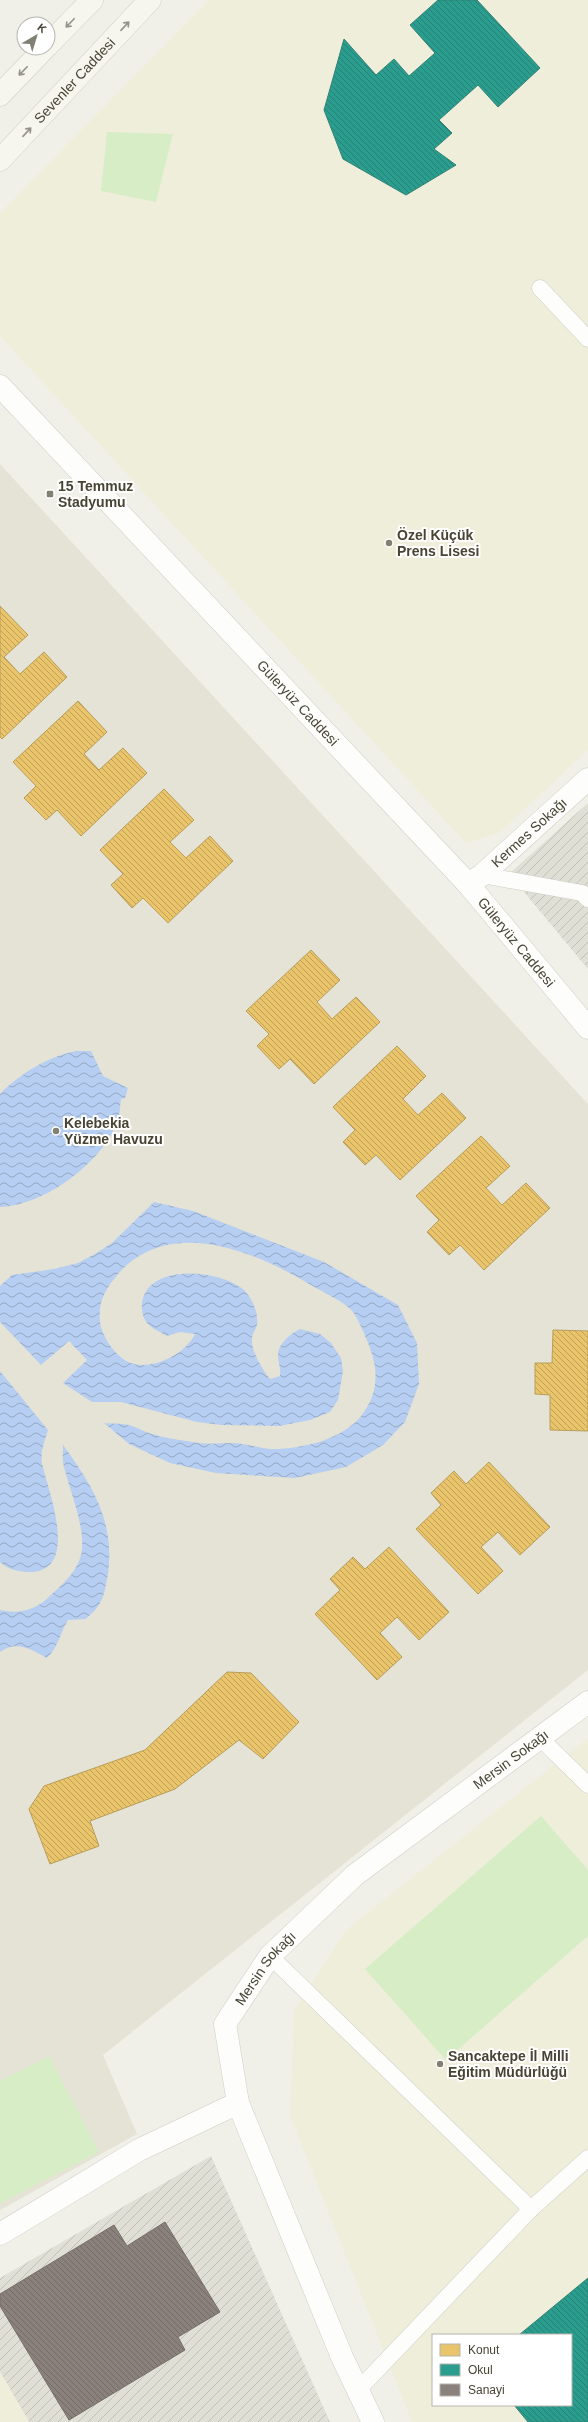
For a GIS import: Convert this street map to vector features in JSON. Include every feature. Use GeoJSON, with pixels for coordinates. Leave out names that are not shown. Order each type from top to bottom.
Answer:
{"type":"FeatureCollection","features":[{"type":"Feature","properties":{"kind":"main road"},"geometry":{"type":"LineString","coordinates":[[56,37],[92,0]]}},
{"type":"Feature","properties":{"kind":"main road","name":"Sevenler Caddesi"},"geometry":{"type":"LineString","coordinates":[[0,160],[150,0]]}},
{"type":"Feature","properties":{"kind":"main road"},"geometry":{"type":"LineString","coordinates":[[0,95],[37,56]]}},
{"type":"Feature","properties":{"kind":"street","name":"Güleryüz Caddesi"},"geometry":{"type":"LineString","coordinates":[[0,386],[475,879],[588,1028]]}},
{"type":"Feature","properties":{"kind":"street","name":"Kermes Sokağı"},"geometry":{"type":"LineString","coordinates":[[475,879],[588,779]]}},
{"type":"Feature","properties":{"kind":"street","name":"Mersin Sokağı"},"geometry":{"type":"LineString","coordinates":[[373,2422],[358,2390],[238,2103],[225,2024],[270,1956],[355,1875],[588,1702]]}},
{"type":"Feature","properties":{"kind":"street"},"geometry":{"type":"LineString","coordinates":[[0,2234],[139,2150],[238,2103]]}},
{"type":"Feature","properties":{"kind":"lane"},"geometry":{"type":"LineString","coordinates":[[540,288],[588,339]]}},
{"type":"Feature","properties":{"kind":"lane"},"geometry":{"type":"LineString","coordinates":[[475,879],[582,893],[588,899]]}},
{"type":"Feature","properties":{"kind":"lane"},"geometry":{"type":"LineString","coordinates":[[540,1738],[588,1785]]}},
{"type":"Feature","properties":{"kind":"lane"},"geometry":{"type":"LineString","coordinates":[[270,1956],[531,2209]]}},
{"type":"Feature","properties":{"kind":"lane"},"geometry":{"type":"LineString","coordinates":[[358,2390],[531,2209],[588,2158]]}},
{"type":"Feature","properties":{"kind":"shaded area","name":"Özel Küçük Prens Lisesi"},"geometry":{"type":"Polygon","coordinates":[[[209,0],[588,0],[588,750],[499,833],[466,843],[0,336],[0,213],[209,0]]]}},
{"type":"Feature","properties":{"kind":"shaded area"},"geometry":{"type":"Polygon","coordinates":[[[0,464],[588,1104],[588,1670],[103,2055],[137,2134],[0,2210],[0,464]]]}},
{"type":"Feature","properties":{"kind":"shaded area"},"geometry":{"type":"Polygon","coordinates":[[[588,803],[588,969],[509,874],[588,803]]]}},
{"type":"Feature","properties":{"kind":"shaded area","name":"Sancaktepe İl Milli Eğitim Müdürlüğü"},"geometry":{"type":"Polygon","coordinates":[[[588,1738],[588,2422],[412,2422],[290,2116],[294,2011],[346,1930],[588,1738]]]}},
{"type":"Feature","properties":{"kind":"shaded area"},"geometry":{"type":"Polygon","coordinates":[[[211,2156],[330,2422],[29,2422],[0,2372],[0,2278],[211,2156]]]}},
{"type":"Feature","properties":{"kind":"shaded area"},"geometry":{"type":"Polygon","coordinates":[[[0,2372],[27,2418],[29,2422],[0,2422],[0,2372]]]}},
{"type":"Feature","properties":{"kind":"green space"},"geometry":{"type":"Polygon","coordinates":[[[107,132],[173,134],[156,202],[101,191],[107,132]]]}},
{"type":"Feature","properties":{"kind":"green space"},"geometry":{"type":"Polygon","coordinates":[[[541,1816],[588,1870],[588,1936],[446,2060],[365,1969],[541,1816]]]}},
{"type":"Feature","properties":{"kind":"green space"},"geometry":{"type":"Polygon","coordinates":[[[49,2056],[99,2152],[0,2203],[0,2081],[49,2056]]]}},
{"type":"Feature","properties":{"kind":"water","name":"Kelebekia Yüzme Havuzu"},"geometry":{"type":"Polygon","coordinates":[[[76,1051],[91,1051],[103,1076],[128,1088],[125,1098],[121,1099],[117,1123],[109,1139],[97,1154],[84,1168],[69,1180],[52,1191],[35,1199],[17,1205],[0,1207],[0,1094],[17,1079],[35,1067],[55,1057],[76,1051]]]}},
{"type":"Feature","properties":{"kind":"water"},"geometry":{"type":"Polygon","coordinates":[[[154,1202],[193,1211],[324,1262],[398,1305],[417,1343],[419,1384],[405,1422],[383,1445],[346,1467],[295,1478],[216,1473],[170,1463],[129,1444],[104,1423],[129,1425],[149,1433],[172,1439],[198,1443],[234,1443],[268,1449],[279,1449],[313,1444],[334,1436],[344,1431],[361,1416],[370,1402],[376,1379],[374,1362],[369,1344],[353,1312],[339,1301],[289,1273],[265,1261],[239,1251],[213,1245],[187,1243],[162,1246],[139,1256],[118,1274],[109,1285],[103,1296],[100,1308],[100,1322],[103,1334],[118,1355],[128,1362],[137,1365],[146,1365],[166,1360],[183,1349],[195,1334],[180,1332],[167,1336],[149,1325],[144,1319],[142,1308],[142,1303],[147,1290],[156,1282],[169,1276],[199,1274],[215,1276],[240,1287],[244,1290],[253,1303],[257,1314],[257,1326],[252,1336],[253,1348],[264,1371],[270,1379],[280,1376],[278,1354],[283,1342],[300,1329],[320,1334],[331,1343],[341,1358],[343,1371],[338,1400],[330,1412],[310,1420],[279,1426],[222,1425],[197,1422],[121,1402],[92,1402],[63,1383],[87,1360],[69,1341],[41,1365],[0,1322],[0,1286],[12,1275],[54,1269],[78,1263],[112,1243],[154,1202]]]}},
{"type":"Feature","properties":{"kind":"water"},"geometry":{"type":"Polygon","coordinates":[[[0,1371],[48,1430],[43,1446],[42,1463],[54,1508],[58,1543],[55,1558],[46,1568],[31,1572],[14,1570],[0,1562],[0,1371]]]}},
{"type":"Feature","properties":{"kind":"water"},"geometry":{"type":"Polygon","coordinates":[[[63,1445],[84,1475],[105,1521],[109,1555],[108,1574],[102,1600],[86,1619],[68,1620],[54,1650],[47,1658],[29,1649],[18,1646],[6,1648],[0,1652],[0,1610],[15,1612],[22,1611],[41,1604],[60,1587],[74,1571],[79,1561],[82,1551],[81,1527],[63,1464],[63,1445]]]}},
{"type":"Feature","properties":{"kind":"building: Konut"},"geometry":{"type":"Polygon","coordinates":[[[0,606],[28,635],[4,657],[20,674],[44,652],[67,677],[2,739],[0,737],[0,606]]]}},
{"type":"Feature","properties":{"kind":"building: Konut"},"geometry":{"type":"Polygon","coordinates":[[[78,701],[107,732],[84,754],[99,770],[123,748],[147,773],[81,836],[57,810],[46,820],[24,798],[36,786],[13,762],[78,701]]]}},
{"type":"Feature","properties":{"kind":"building: Konut"},"geometry":{"type":"Polygon","coordinates":[[[164,789],[194,820],[170,842],[186,858],[210,836],[233,861],[168,923],[143,898],[132,908],[111,885],[123,874],[100,850],[164,789]]]}},
{"type":"Feature","properties":{"kind":"building: Konut"},"geometry":{"type":"Polygon","coordinates":[[[311,950],[340,980],[317,1002],[332,1019],[356,997],[380,1022],[314,1084],[290,1059],[279,1069],[257,1046],[269,1034],[246,1011],[311,950]]]}},
{"type":"Feature","properties":{"kind":"building: Konut"},"geometry":{"type":"Polygon","coordinates":[[[397,1046],[426,1076],[403,1099],[418,1115],[442,1093],[466,1118],[400,1180],[376,1155],[365,1165],[343,1142],[355,1130],[333,1107],[397,1046]]]}},
{"type":"Feature","properties":{"kind":"building: Konut"},"geometry":{"type":"Polygon","coordinates":[[[481,1136],[510,1166],[486,1188],[502,1205],[526,1183],[550,1208],[484,1270],[460,1245],[449,1255],[427,1232],[439,1220],[416,1196],[481,1136]]]}},
{"type":"Feature","properties":{"kind":"building: Konut"},"geometry":{"type":"Polygon","coordinates":[[[553,1330],[588,1331],[588,1431],[550,1430],[550,1395],[535,1394],[535,1363],[552,1363],[553,1330]]]}},
{"type":"Feature","properties":{"kind":"building: Konut"},"geometry":{"type":"Polygon","coordinates":[[[489,1462],[550,1527],[520,1555],[498,1532],[481,1547],[503,1571],[478,1594],[416,1529],[441,1505],[431,1493],[454,1471],[466,1484],[489,1462]]]}},
{"type":"Feature","properties":{"kind":"building: Konut"},"geometry":{"type":"Polygon","coordinates":[[[389,1547],[449,1612],[419,1640],[397,1617],[380,1633],[402,1657],[377,1680],[315,1614],[340,1590],[330,1579],[353,1557],[365,1569],[389,1547]]]}},
{"type":"Feature","properties":{"kind":"building: Konut"},"geometry":{"type":"Polygon","coordinates":[[[227,1672],[251,1673],[299,1722],[263,1759],[239,1740],[175,1789],[90,1821],[99,1846],[50,1864],[29,1809],[44,1786],[145,1750],[227,1672]]]}},
{"type":"Feature","properties":{"kind":"building: Okul"},"geometry":{"type":"Polygon","coordinates":[[[438,0],[477,0],[540,68],[498,107],[478,85],[439,120],[452,133],[434,149],[456,165],[406,195],[343,159],[324,110],[344,39],[376,75],[394,59],[409,76],[435,53],[410,25],[438,0]]]}},
{"type":"Feature","properties":{"kind":"building: Okul"},"geometry":{"type":"Polygon","coordinates":[[[588,2278],[588,2422],[528,2422],[515,2406],[572,2406],[572,2334],[520,2334],[588,2278]]]}},
{"type":"Feature","properties":{"kind":"building: Sanayi"},"geometry":{"type":"Polygon","coordinates":[[[165,2222],[220,2312],[178,2337],[185,2350],[69,2420],[0,2306],[0,2294],[114,2225],[127,2246],[165,2222]]]}},
{"type":"Feature","properties":{"kind":"place","name":"15 Temmuz Stadyumu"},"geometry":{"type":"Point","coordinates":[50,494]}},
{"type":"Feature","properties":{"kind":"place","name":"Özel Küçük Prens Lisesi"},"geometry":{"type":"Point","coordinates":[389,543]}},
{"type":"Feature","properties":{"kind":"place","name":"Kelebekia Yüzme Havuzu"},"geometry":{"type":"Point","coordinates":[56,1131]}},
{"type":"Feature","properties":{"kind":"place","name":"Sancaktepe İl Milli Eğitim Müdürlüğü"},"geometry":{"type":"Point","coordinates":[440,2064]}}]}
